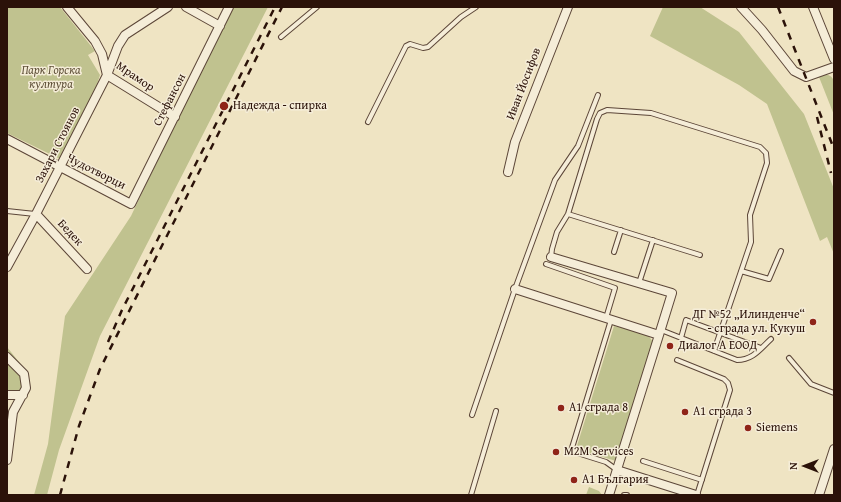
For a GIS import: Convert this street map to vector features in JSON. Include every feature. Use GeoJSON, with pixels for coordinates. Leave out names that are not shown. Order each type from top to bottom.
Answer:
{"type":"FeatureCollection","features":[{"type":"Feature","properties":{"kind":"street","name":"Мрамор"},"geometry":{"type":"LineString","coordinates":[[67,7],[96,41],[102,54],[107,75],[175,116]]}},
{"type":"Feature","properties":{"kind":"street","name":"Захари Стоянов"},"geometry":{"type":"LineString","coordinates":[[7,267],[36,214],[107,75],[118,46],[125,35],[168,7]]}},
{"type":"Feature","properties":{"kind":"street"},"geometry":{"type":"LineString","coordinates":[[186,7],[220,26]]}},
{"type":"Feature","properties":{"kind":"street","name":"Стефансон"},"geometry":{"type":"LineString","coordinates":[[131,204],[229,7]]}},
{"type":"Feature","properties":{"kind":"street","name":"Иван Йосифов"},"geometry":{"type":"LineString","coordinates":[[508,172],[515,142],[568,7]]}},
{"type":"Feature","properties":{"kind":"street"},"geometry":{"type":"LineString","coordinates":[[741,7],[762,30],[794,71],[806,77],[833,69]]}},
{"type":"Feature","properties":{"kind":"street"},"geometry":{"type":"LineString","coordinates":[[813,7],[834,59]]}},
{"type":"Feature","properties":{"kind":"street","name":"Чудотворци"},"geometry":{"type":"LineString","coordinates":[[7,140],[131,204]]}},
{"type":"Feature","properties":{"kind":"street","name":"Бедек"},"geometry":{"type":"LineString","coordinates":[[36,214],[87,269]]}},
{"type":"Feature","properties":{"kind":"street"},"geometry":{"type":"LineString","coordinates":[[548,260],[672,293],[609,495]]}},
{"type":"Feature","properties":{"kind":"street"},"geometry":{"type":"LineString","coordinates":[[515,289],[609,319],[660,332]]}},
{"type":"Feature","properties":{"kind":"street"},"geometry":{"type":"LineString","coordinates":[[7,357],[24,374],[26,388],[13,412],[7,460]]}},
{"type":"Feature","properties":{"kind":"street"},"geometry":{"type":"LineString","coordinates":[[7,395],[23,394]]}},
{"type":"Feature","properties":{"kind":"street"},"geometry":{"type":"LineString","coordinates":[[819,495],[834,449]]}},
{"type":"Feature","properties":{"kind":"street"},"geometry":{"type":"LineString","coordinates":[[617,470],[697,495]]}},
{"type":"Feature","properties":{"kind":"lane"},"geometry":{"type":"LineString","coordinates":[[281,37],[317,7]]}},
{"type":"Feature","properties":{"kind":"lane"},"geometry":{"type":"LineString","coordinates":[[368,122],[406,46],[410,44],[423,48],[428,47],[461,17],[476,7]]}},
{"type":"Feature","properties":{"kind":"lane"},"geometry":{"type":"LineString","coordinates":[[472,415],[515,289],[555,180],[578,146],[598,95]]}},
{"type":"Feature","properties":{"kind":"lane"},"geometry":{"type":"LineString","coordinates":[[617,470],[606,462],[571,451],[609,319],[615,288],[548,260],[557,232],[568,214],[600,113],[607,110],[651,114],[760,147],[766,153],[767,163],[750,216],[751,242],[714,350]]}},
{"type":"Feature","properties":{"kind":"lane"},"geometry":{"type":"LineString","coordinates":[[7,211],[36,214]]}},
{"type":"Feature","properties":{"kind":"lane"},"geometry":{"type":"LineString","coordinates":[[568,214],[700,255]]}},
{"type":"Feature","properties":{"kind":"lane"},"geometry":{"type":"LineString","coordinates":[[614,252],[621,230]]}},
{"type":"Feature","properties":{"kind":"lane"},"geometry":{"type":"LineString","coordinates":[[638,283],[653,240]]}},
{"type":"Feature","properties":{"kind":"lane"},"geometry":{"type":"LineString","coordinates":[[741,271],[769,279],[781,252]]}},
{"type":"Feature","properties":{"kind":"lane"},"geometry":{"type":"LineString","coordinates":[[681,338],[686,320],[761,348]]}},
{"type":"Feature","properties":{"kind":"lane"},"geometry":{"type":"LineString","coordinates":[[660,332],[681,338],[737,360],[746,360],[771,339]]}},
{"type":"Feature","properties":{"kind":"lane"},"geometry":{"type":"LineString","coordinates":[[789,358],[811,384],[834,393]]}},
{"type":"Feature","properties":{"kind":"lane"},"geometry":{"type":"LineString","coordinates":[[677,360],[724,379],[728,383],[730,390],[697,495]]}},
{"type":"Feature","properties":{"kind":"lane"},"geometry":{"type":"LineString","coordinates":[[471,495],[496,411]]}},
{"type":"Feature","properties":{"kind":"lane"},"geometry":{"type":"LineString","coordinates":[[643,461],[702,480]]}},
{"type":"Feature","properties":{"kind":"green space","name":"Парк Горска култура"},"geometry":{"type":"Polygon","coordinates":[[[7,7],[60,7],[95,51],[88,55],[100,75],[96,88],[60,159],[7,133],[7,7]]]}},
{"type":"Feature","properties":{"kind":"green space"},"geometry":{"type":"Polygon","coordinates":[[[231,7],[268,7],[100,336],[59,450],[47,495],[34,495],[48,444],[65,316],[131,216],[231,7]]]}},
{"type":"Feature","properties":{"kind":"green space"},"geometry":{"type":"Polygon","coordinates":[[[663,7],[700,7],[739,32],[804,114],[834,189],[834,254],[827,237],[820,241],[767,104],[739,85],[650,36],[663,7]]]}},
{"type":"Feature","properties":{"kind":"green space"},"geometry":{"type":"Polygon","coordinates":[[[824,74],[830,76],[834,81],[834,115],[819,77],[824,74]]]}},
{"type":"Feature","properties":{"kind":"green space"},"geometry":{"type":"Polygon","coordinates":[[[614,326],[647,334],[654,343],[616,461],[576,449],[614,326]]]}},
{"type":"Feature","properties":{"kind":"green space"},"geometry":{"type":"Polygon","coordinates":[[[7,347],[27,372],[30,384],[24,396],[7,396],[7,347]]]}},
{"type":"Feature","properties":{"kind":"green space"},"geometry":{"type":"Polygon","coordinates":[[[589,487],[599,491],[602,495],[586,495],[589,487]]]}},
{"type":"Feature","properties":{"kind":"railway"},"geometry":{"type":"LineString","coordinates":[[108,342],[122,310],[275,7]]}},
{"type":"Feature","properties":{"kind":"railway"},"geometry":{"type":"LineString","coordinates":[[60,495],[79,426],[100,369],[282,7]]}},
{"type":"Feature","properties":{"kind":"railway"},"geometry":{"type":"LineString","coordinates":[[778,7],[834,149]]}},
{"type":"Feature","properties":{"kind":"railway"},"geometry":{"type":"LineString","coordinates":[[817,117],[831,173]]}},
{"type":"Feature","properties":{"kind":"place","name":"Надежда - спирка"},"geometry":{"type":"Point","coordinates":[224,106]}},
{"type":"Feature","properties":{"kind":"place","name":"ДГ №52 „Илинденче“ - сграда ул. Кукуш"},"geometry":{"type":"Point","coordinates":[813,322]}},
{"type":"Feature","properties":{"kind":"place","name":"Диалог А ЕООД"},"geometry":{"type":"Point","coordinates":[670,346]}},
{"type":"Feature","properties":{"kind":"place","name":"А1 сграда 8"},"geometry":{"type":"Point","coordinates":[561,408]}},
{"type":"Feature","properties":{"kind":"place","name":"А1 сграда 3"},"geometry":{"type":"Point","coordinates":[685,412]}},
{"type":"Feature","properties":{"kind":"place","name":"Siemens"},"geometry":{"type":"Point","coordinates":[748,428]}},
{"type":"Feature","properties":{"kind":"place","name":"M2M Services"},"geometry":{"type":"Point","coordinates":[556,452]}},
{"type":"Feature","properties":{"kind":"place","name":"А1 България"},"geometry":{"type":"Point","coordinates":[574,480]}}]}
